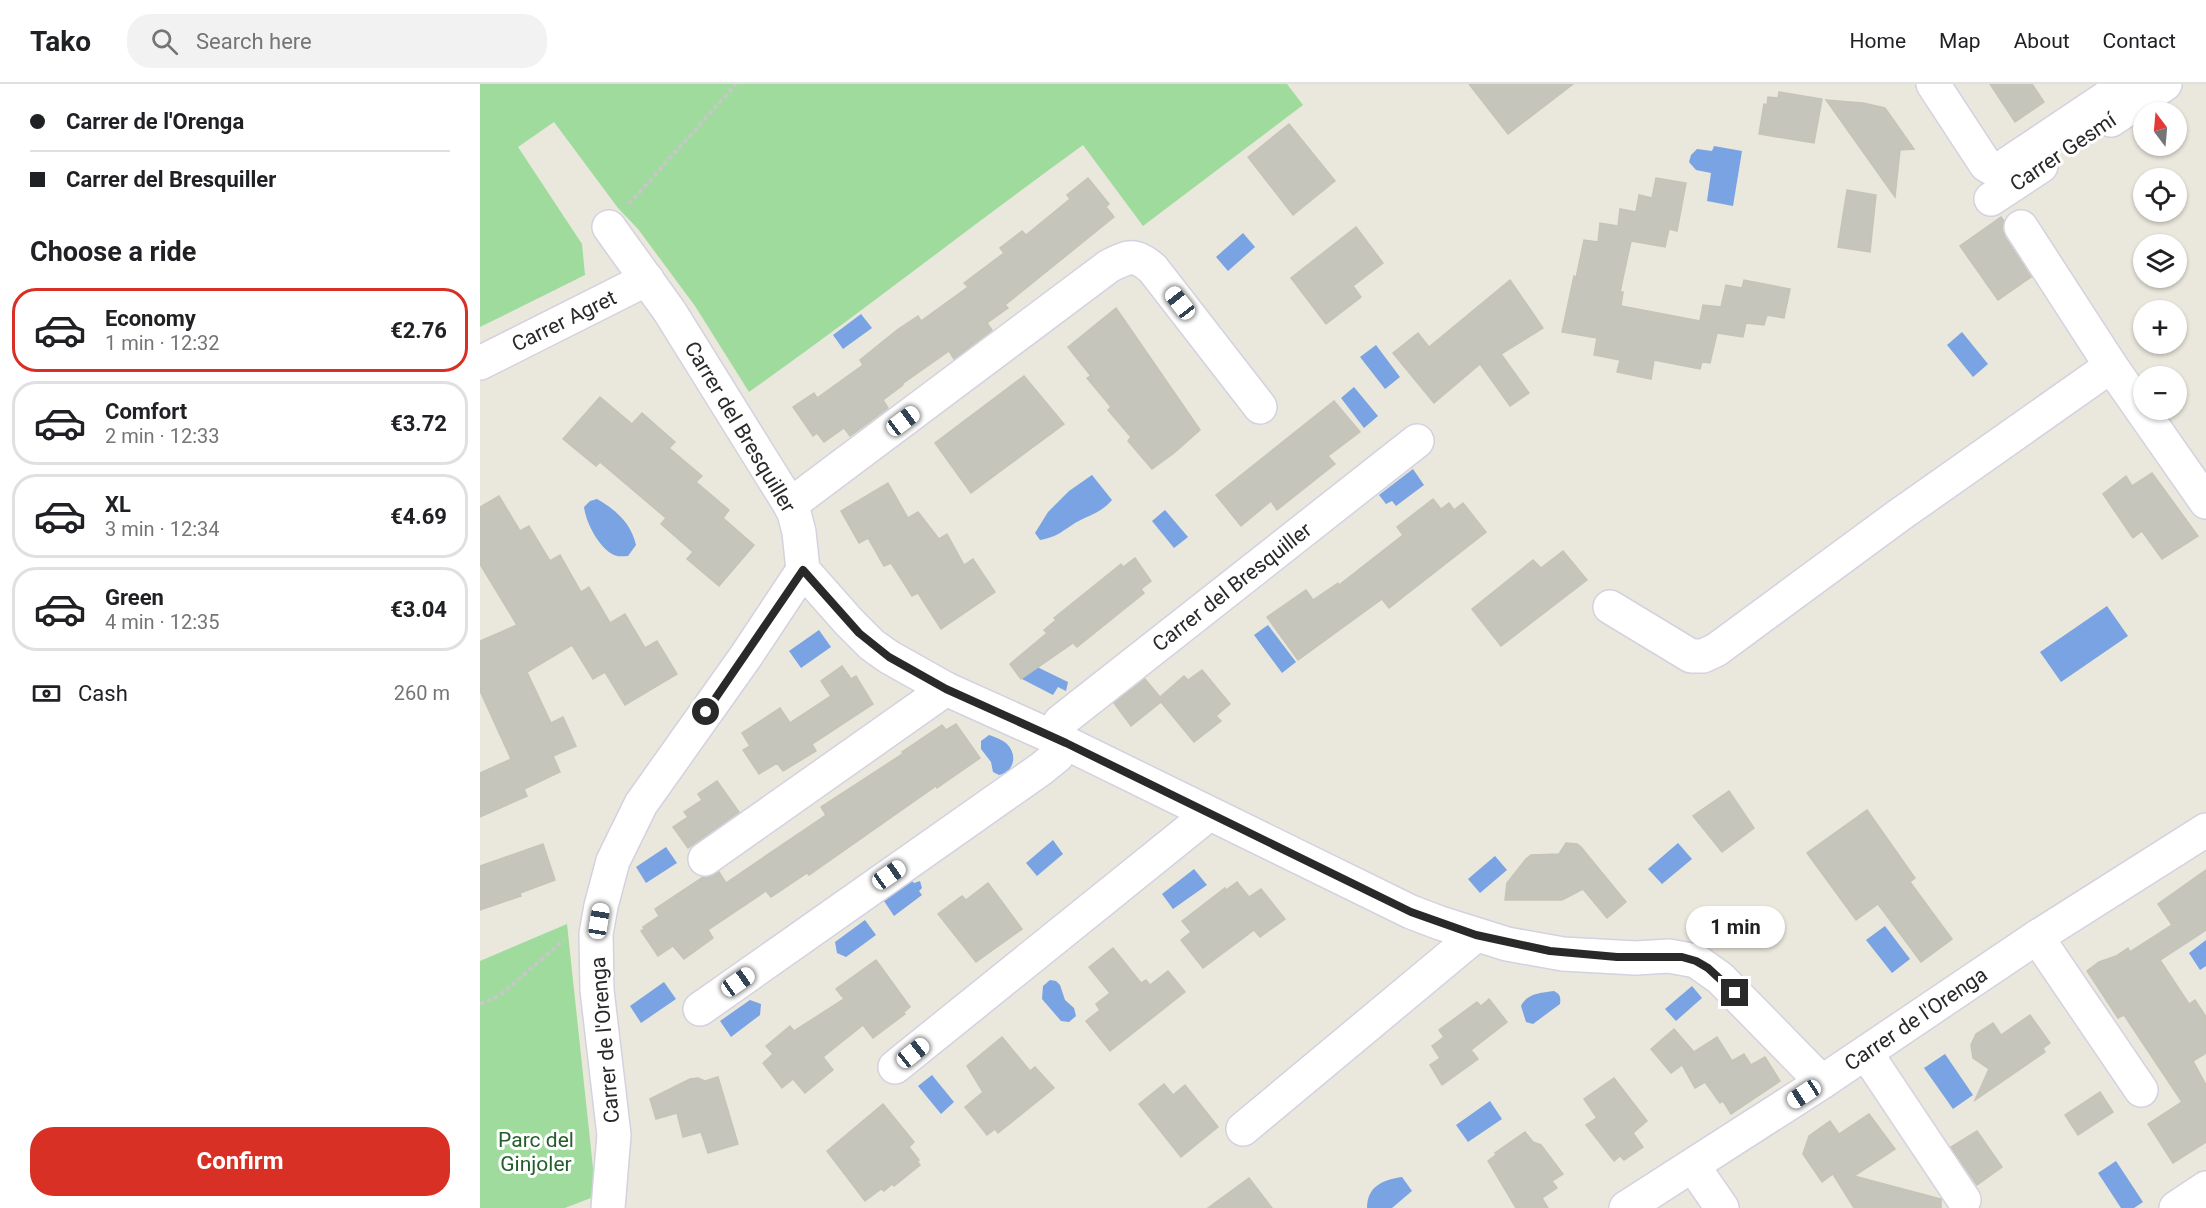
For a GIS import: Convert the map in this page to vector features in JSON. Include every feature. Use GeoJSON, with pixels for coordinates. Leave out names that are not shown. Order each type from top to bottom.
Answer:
{"type":"FeatureCollection","features":[{"type":"Feature","properties":{"kind":"street","name":"Carrer Gesmí"},"geometry":{"type":"LineString","coordinates":[[1933,84],[1986,165],[1993,169],[2002,167],[2127,84]]}},
{"type":"Feature","properties":{"kind":"street","name":"Carrer Gesmí"},"geometry":{"type":"LineString","coordinates":[[1991,199],[2165,84]]}},
{"type":"Feature","properties":{"kind":"street","name":"Carrer del Bresquiller"},"geometry":{"type":"LineString","coordinates":[[609,227],[692,345],[790,505],[799,532],[803,570]]}},
{"type":"Feature","properties":{"kind":"street"},"geometry":{"type":"LineString","coordinates":[[2021,227],[2111,366],[2206,502]]}},
{"type":"Feature","properties":{"kind":"street"},"geometry":{"type":"LineString","coordinates":[[790,505],[1109,266],[1126,258],[1136,257],[1153,269],[1260,407]]}},
{"type":"Feature","properties":{"kind":"street","name":"Carrer Agret"},"geometry":{"type":"LineString","coordinates":[[480,363],[647,279]]}},
{"type":"Feature","properties":{"kind":"street"},"geometry":{"type":"LineString","coordinates":[[1610,607],[1691,656],[1703,656],[1716,650],[1908,509],[2111,366]]}},
{"type":"Feature","properties":{"kind":"street","name":"Carrer del Bresquiller"},"geometry":{"type":"LineString","coordinates":[[700,1009],[1041,769],[1057,756],[1060,722],[1417,441]]}},
{"type":"Feature","properties":{"kind":"street"},"geometry":{"type":"LineString","coordinates":[[803,570],[849,622],[872,645],[889,657],[946,689],[1059,740],[1411,912],[1507,944],[1563,954],[1636,958],[1669,956],[1696,961],[1720,978],[1822,1082]]}},
{"type":"Feature","properties":{"kind":"street","name":"Carrer de l'Orenga"},"geometry":{"type":"LineString","coordinates":[[608,1208],[614,1135],[597,990],[596,943],[613,861],[641,804],[746,656],[803,570]]}},
{"type":"Feature","properties":{"kind":"street"},"geometry":{"type":"LineString","coordinates":[[705,859],[946,689]]}},
{"type":"Feature","properties":{"kind":"street"},"geometry":{"type":"LineString","coordinates":[[895,1067],[1209,814]]}},
{"type":"Feature","properties":{"kind":"street","name":"Carrer de l'Orenga"},"geometry":{"type":"LineString","coordinates":[[1626,1208],[1866,1053],[2037,937],[2206,830]]}},
{"type":"Feature","properties":{"kind":"street"},"geometry":{"type":"LineString","coordinates":[[1243,1129],[1476,935]]}},
{"type":"Feature","properties":{"kind":"street"},"geometry":{"type":"LineString","coordinates":[[2037,937],[2141,1090]]}},
{"type":"Feature","properties":{"kind":"street"},"geometry":{"type":"LineString","coordinates":[[1866,1053],[1964,1200]]}},
{"type":"Feature","properties":{"kind":"street"},"geometry":{"type":"LineString","coordinates":[[1693,1166],[1722,1208]]}},
{"type":"Feature","properties":{"kind":"street"},"geometry":{"type":"LineString","coordinates":[[2176,1208],[2206,1188]]}},
{"type":"Feature","properties":{"kind":"path"},"geometry":{"type":"LineString","coordinates":[[609,227],[736,84]]}},
{"type":"Feature","properties":{"kind":"path"},"geometry":{"type":"LineString","coordinates":[[480,1004],[499,996],[568,936],[599,921]]}},
{"type":"Feature","properties":{"kind":"green space"},"geometry":{"type":"Polygon","coordinates":[[[480,84],[1287,84],[1303,105],[1143,226],[1083,145],[749,392],[695,306],[554,122],[518,147],[582,244],[585,275],[480,327],[480,84]]]}},
{"type":"Feature","properties":{"kind":"green space","name":"Parc del Ginjoler"},"geometry":{"type":"Polygon","coordinates":[[[567,924],[596,1196],[565,1208],[480,1208],[480,961],[567,924]]]}},
{"type":"Feature","properties":{"kind":"water"},"geometry":{"type":"Polygon","coordinates":[[[1714,146],[1742,151],[1733,206],[1707,201],[1711,173],[1696,170],[1689,162],[1691,155],[1697,149],[1712,151],[1714,146]]]}},
{"type":"Feature","properties":{"kind":"water"},"geometry":{"type":"Polygon","coordinates":[[[1243,233],[1255,247],[1228,271],[1216,257],[1243,233]]]}},
{"type":"Feature","properties":{"kind":"water"},"geometry":{"type":"Polygon","coordinates":[[[861,314],[872,328],[843,349],[833,335],[861,314]]]}},
{"type":"Feature","properties":{"kind":"water"},"geometry":{"type":"Polygon","coordinates":[[[1962,332],[1988,364],[1973,377],[1947,345],[1962,332]]]}},
{"type":"Feature","properties":{"kind":"water"},"geometry":{"type":"Polygon","coordinates":[[[1376,345],[1400,377],[1385,389],[1360,357],[1376,345]]]}},
{"type":"Feature","properties":{"kind":"water"},"geometry":{"type":"Polygon","coordinates":[[[1354,387],[1378,416],[1364,428],[1341,398],[1354,387]]]}},
{"type":"Feature","properties":{"kind":"water"},"geometry":{"type":"Polygon","coordinates":[[[1413,469],[1424,485],[1396,506],[1392,501],[1386,504],[1379,495],[1413,469]]]}},
{"type":"Feature","properties":{"kind":"water"},"geometry":{"type":"Polygon","coordinates":[[[1092,475],[1112,500],[1099,511],[1059,534],[1040,540],[1035,533],[1048,512],[1069,491],[1092,475]]]}},
{"type":"Feature","properties":{"kind":"water"},"geometry":{"type":"Polygon","coordinates":[[[597,499],[616,513],[634,537],[636,545],[628,556],[617,556],[608,552],[594,534],[584,507],[590,501],[597,499]]]}},
{"type":"Feature","properties":{"kind":"water"},"geometry":{"type":"Polygon","coordinates":[[[1165,510],[1188,537],[1174,548],[1152,521],[1165,510]]]}},
{"type":"Feature","properties":{"kind":"water"},"geometry":{"type":"Polygon","coordinates":[[[2107,606],[2128,636],[2061,682],[2040,652],[2107,606]]]}},
{"type":"Feature","properties":{"kind":"water"},"geometry":{"type":"Polygon","coordinates":[[[1268,625],[1296,662],[1282,673],[1254,635],[1268,625]]]}},
{"type":"Feature","properties":{"kind":"water"},"geometry":{"type":"Polygon","coordinates":[[[819,630],[831,647],[801,668],[789,651],[819,630]]]}},
{"type":"Feature","properties":{"kind":"water"},"geometry":{"type":"Polygon","coordinates":[[[1029,663],[1068,682],[1066,691],[1058,687],[1053,695],[1022,679],[1029,663]]]}},
{"type":"Feature","properties":{"kind":"water"},"geometry":{"type":"Polygon","coordinates":[[[989,735],[1005,743],[1012,753],[1011,767],[999,775],[993,772],[991,762],[981,749],[981,741],[989,735]]]}},
{"type":"Feature","properties":{"kind":"water"},"geometry":{"type":"Polygon","coordinates":[[[1053,840],[1063,854],[1037,876],[1026,863],[1053,840]]]}},
{"type":"Feature","properties":{"kind":"water"},"geometry":{"type":"Polygon","coordinates":[[[1678,843],[1692,859],[1662,884],[1648,869],[1678,843]]]}},
{"type":"Feature","properties":{"kind":"water"},"geometry":{"type":"Polygon","coordinates":[[[666,847],[677,863],[646,883],[636,867],[666,847]]]}},
{"type":"Feature","properties":{"kind":"water"},"geometry":{"type":"Polygon","coordinates":[[[1495,856],[1507,870],[1480,893],[1468,879],[1495,856]]]}},
{"type":"Feature","properties":{"kind":"water"},"geometry":{"type":"Polygon","coordinates":[[[1194,869],[1207,885],[1173,909],[1162,894],[1194,869]]]}},
{"type":"Feature","properties":{"kind":"water"},"geometry":{"type":"Polygon","coordinates":[[[912,881],[914,883],[920,881],[922,888],[919,891],[922,895],[894,916],[884,901],[912,881]]]}},
{"type":"Feature","properties":{"kind":"water"},"geometry":{"type":"Polygon","coordinates":[[[865,920],[876,935],[846,957],[837,953],[835,942],[865,920]]]}},
{"type":"Feature","properties":{"kind":"water"},"geometry":{"type":"Polygon","coordinates":[[[1885,926],[1910,959],[1892,973],[1866,940],[1885,926]]]}},
{"type":"Feature","properties":{"kind":"water"},"geometry":{"type":"Polygon","coordinates":[[[2206,940],[2206,966],[2200,970],[2189,953],[2206,940]]]}},
{"type":"Feature","properties":{"kind":"water"},"geometry":{"type":"Polygon","coordinates":[[[1050,980],[1060,985],[1065,1000],[1074,1008],[1076,1016],[1069,1022],[1061,1021],[1042,999],[1043,986],[1050,980]]]}},
{"type":"Feature","properties":{"kind":"water"},"geometry":{"type":"Polygon","coordinates":[[[664,982],[676,999],[641,1023],[630,1006],[664,982]]]}},
{"type":"Feature","properties":{"kind":"water"},"geometry":{"type":"Polygon","coordinates":[[[1692,986],[1702,998],[1676,1021],[1665,1009],[1692,986]]]}},
{"type":"Feature","properties":{"kind":"water"},"geometry":{"type":"Polygon","coordinates":[[[1554,991],[1560,996],[1560,1004],[1533,1024],[1526,1022],[1521,1006],[1527,998],[1535,994],[1554,991]]]}},
{"type":"Feature","properties":{"kind":"water"},"geometry":{"type":"Polygon","coordinates":[[[750,1000],[761,1004],[760,1015],[731,1037],[720,1021],[750,1000]]]}},
{"type":"Feature","properties":{"kind":"water"},"geometry":{"type":"Polygon","coordinates":[[[1945,1054],[1973,1095],[1953,1109],[1924,1068],[1945,1054]]]}},
{"type":"Feature","properties":{"kind":"water"},"geometry":{"type":"Polygon","coordinates":[[[932,1075],[954,1102],[941,1114],[918,1086],[932,1075]]]}},
{"type":"Feature","properties":{"kind":"water"},"geometry":{"type":"Polygon","coordinates":[[[1490,1101],[1502,1119],[1468,1142],[1456,1125],[1490,1101]]]}},
{"type":"Feature","properties":{"kind":"water"},"geometry":{"type":"Polygon","coordinates":[[[2116,1161],[2143,1202],[2134,1208],[2121,1208],[2098,1173],[2116,1161]]]}},
{"type":"Feature","properties":{"kind":"water"},"geometry":{"type":"Polygon","coordinates":[[[1402,1177],[1412,1191],[1392,1208],[1367,1208],[1370,1194],[1377,1185],[1402,1177]]]}},
{"type":"Feature","properties":{"kind":"building"},"geometry":{"type":"Polygon","coordinates":[[[1469,84],[1573,84],[1508,134],[1469,84]]]}},
{"type":"Feature","properties":{"kind":"building"},"geometry":{"type":"Polygon","coordinates":[[[1990,84],[2032,84],[2044,102],[2015,122],[1990,84]]]}},
{"type":"Feature","properties":{"kind":"building"},"geometry":{"type":"Polygon","coordinates":[[[1779,92],[1822,99],[1814,143],[1759,134],[1764,104],[1767,105],[1768,97],[1778,98],[1779,92]]]}},
{"type":"Feature","properties":{"kind":"building"},"geometry":{"type":"Polygon","coordinates":[[[1826,100],[1863,103],[1885,108],[1914,149],[1900,150],[1895,197],[1826,100]]]}},
{"type":"Feature","properties":{"kind":"building"},"geometry":{"type":"Polygon","coordinates":[[[1289,124],[1335,181],[1293,215],[1248,157],[1289,124]]]}},
{"type":"Feature","properties":{"kind":"building"},"geometry":{"type":"Polygon","coordinates":[[[1088,178],[1109,204],[1106,207],[1114,217],[1005,305],[1008,308],[987,323],[992,330],[954,359],[949,351],[902,384],[883,400],[888,408],[850,436],[844,428],[824,442],[817,433],[813,436],[793,407],[814,393],[817,398],[863,365],[860,360],[897,330],[918,316],[921,321],[968,287],[964,283],[1004,253],[1000,248],[1022,231],[1026,235],[1070,199],[1067,195],[1088,178]]]}},
{"type":"Feature","properties":{"kind":"building"},"geometry":{"type":"Polygon","coordinates":[[[1656,178],[1686,183],[1677,231],[1669,229],[1665,247],[1631,241],[1620,292],[1623,292],[1621,306],[1700,321],[1703,305],[1721,307],[1726,285],[1742,288],[1744,280],[1790,289],[1784,318],[1767,315],[1764,325],[1746,323],[1743,337],[1717,333],[1710,363],[1702,362],[1700,369],[1654,360],[1651,379],[1617,372],[1620,360],[1594,355],[1597,338],[1562,332],[1584,240],[1598,242],[1600,223],[1618,226],[1620,209],[1636,212],[1639,195],[1652,198],[1656,178]]]}},
{"type":"Feature","properties":{"kind":"building"},"geometry":{"type":"Polygon","coordinates":[[[1847,190],[1876,195],[1870,252],[1838,247],[1847,190]]]}},
{"type":"Feature","properties":{"kind":"building"},"geometry":{"type":"Polygon","coordinates":[[[2001,217],[2004,221],[2002,229],[2005,237],[2031,277],[1998,300],[1960,246],[2001,217]]]}},
{"type":"Feature","properties":{"kind":"building"},"geometry":{"type":"Polygon","coordinates":[[[1356,227],[1383,263],[1353,286],[1361,297],[1326,324],[1291,278],[1356,227]]]}},
{"type":"Feature","properties":{"kind":"building"},"geometry":{"type":"Polygon","coordinates":[[[1510,280],[1543,328],[1501,354],[1529,393],[1510,406],[1480,364],[1434,403],[1393,353],[1418,333],[1429,347],[1510,280]]]}},
{"type":"Feature","properties":{"kind":"building"},"geometry":{"type":"Polygon","coordinates":[[[1116,308],[1200,430],[1152,469],[1128,441],[1131,437],[1108,410],[1111,407],[1087,378],[1091,376],[1068,347],[1116,308]]]}},
{"type":"Feature","properties":{"kind":"building"},"geometry":{"type":"Polygon","coordinates":[[[1024,376],[1064,424],[971,493],[935,443],[1024,376]]]}},
{"type":"Feature","properties":{"kind":"building"},"geometry":{"type":"Polygon","coordinates":[[[600,397],[632,424],[642,413],[675,442],[669,448],[702,476],[696,482],[729,510],[723,518],[754,545],[719,586],[687,559],[693,552],[661,524],[666,518],[600,462],[596,466],[563,439],[600,397]]]}},
{"type":"Feature","properties":{"kind":"building"},"geometry":{"type":"Polygon","coordinates":[[[1334,401],[1360,432],[1328,456],[1335,464],[1277,510],[1271,501],[1241,526],[1216,495],[1334,401]]]}},
{"type":"Feature","properties":{"kind":"building"},"geometry":{"type":"Polygon","coordinates":[[[2152,473],[2198,536],[2162,559],[2142,531],[2133,538],[2103,494],[2126,476],[2132,486],[2152,473]]]}},
{"type":"Feature","properties":{"kind":"building"},"geometry":{"type":"Polygon","coordinates":[[[888,483],[908,518],[918,512],[939,539],[947,534],[964,565],[973,559],[995,592],[941,629],[918,593],[912,596],[891,563],[884,566],[868,538],[859,543],[841,511],[888,483]]]}},
{"type":"Feature","properties":{"kind":"building"},"geometry":{"type":"Polygon","coordinates":[[[499,496],[520,531],[529,526],[550,561],[560,555],[581,592],[589,587],[610,623],[625,614],[645,648],[657,641],[677,674],[625,705],[605,672],[593,679],[572,645],[527,672],[551,723],[563,717],[576,746],[553,756],[560,772],[524,789],[527,796],[480,817],[480,773],[511,759],[480,691],[480,641],[517,625],[480,564],[480,507],[499,496]]]}},
{"type":"Feature","properties":{"kind":"building"},"geometry":{"type":"Polygon","coordinates":[[[1433,499],[1441,509],[1449,503],[1454,510],[1463,503],[1486,532],[1389,608],[1382,599],[1298,660],[1267,617],[1306,590],[1313,600],[1338,583],[1339,585],[1403,535],[1397,527],[1433,499]]]}},
{"type":"Feature","properties":{"kind":"building"},"geometry":{"type":"Polygon","coordinates":[[[1563,551],[1587,580],[1501,646],[1472,609],[1533,560],[1541,568],[1563,551]]]}},
{"type":"Feature","properties":{"kind":"building"},"geometry":{"type":"Polygon","coordinates":[[[1135,558],[1151,581],[1141,589],[1144,593],[1077,647],[1073,643],[1021,679],[1010,664],[1047,633],[1044,630],[1056,620],[1054,618],[1121,564],[1123,567],[1135,558]]]}},
{"type":"Feature","properties":{"kind":"building"},"geometry":{"type":"Polygon","coordinates":[[[842,666],[851,679],[856,676],[873,704],[812,744],[816,751],[783,771],[777,763],[759,774],[743,750],[750,746],[742,733],[780,708],[790,723],[831,696],[821,681],[842,666]]]}},
{"type":"Feature","properties":{"kind":"building"},"geometry":{"type":"Polygon","coordinates":[[[1202,670],[1230,704],[1216,716],[1221,721],[1194,742],[1161,702],[1131,726],[1114,703],[1145,679],[1160,697],[1184,676],[1188,680],[1202,670]]]}},
{"type":"Feature","properties":{"kind":"building"},"geometry":{"type":"Polygon","coordinates":[[[956,724],[980,758],[809,875],[807,873],[771,897],[766,891],[708,930],[713,938],[684,959],[673,946],[658,956],[641,931],[659,916],[655,909],[703,877],[707,878],[719,872],[726,883],[826,815],[821,807],[904,753],[902,752],[942,725],[946,730],[956,724]]]}},
{"type":"Feature","properties":{"kind":"building"},"geometry":{"type":"Polygon","coordinates":[[[717,781],[739,812],[688,848],[673,827],[688,817],[684,812],[702,800],[698,794],[717,781]]]}},
{"type":"Feature","properties":{"kind":"building"},"geometry":{"type":"Polygon","coordinates":[[[1729,791],[1754,828],[1722,852],[1693,816],[1729,791]]]}},
{"type":"Feature","properties":{"kind":"building"},"geometry":{"type":"Polygon","coordinates":[[[1867,810],[1915,878],[1910,882],[1952,939],[1921,962],[1878,904],[1856,920],[1807,853],[1867,810]]]}},
{"type":"Feature","properties":{"kind":"building"},"geometry":{"type":"Polygon","coordinates":[[[1566,843],[1577,844],[1581,847],[1626,902],[1607,918],[1583,889],[1562,900],[1505,900],[1507,883],[1526,859],[1531,855],[1559,854],[1566,843]]]}},
{"type":"Feature","properties":{"kind":"building"},"geometry":{"type":"Polygon","coordinates":[[[543,844],[555,880],[520,893],[521,896],[480,910],[480,866],[543,844]]]}},
{"type":"Feature","properties":{"kind":"building"},"geometry":{"type":"Polygon","coordinates":[[[2206,870],[2206,930],[2160,960],[2189,1004],[2195,1000],[2206,1017],[2206,1053],[2193,1061],[2206,1085],[2206,1142],[2173,1163],[2148,1124],[2182,1102],[2124,1015],[2118,1018],[2087,971],[2099,962],[2116,956],[2128,948],[2130,952],[2172,925],[2158,904],[2206,870]]]}},
{"type":"Feature","properties":{"kind":"building"},"geometry":{"type":"Polygon","coordinates":[[[1237,882],[1249,897],[1261,889],[1285,919],[1260,937],[1254,930],[1203,968],[1181,940],[1191,932],[1182,921],[1225,888],[1226,890],[1237,882]]]}},
{"type":"Feature","properties":{"kind":"building"},"geometry":{"type":"Polygon","coordinates":[[[988,883],[1022,929],[976,962],[938,914],[962,896],[966,900],[988,883]]]}},
{"type":"Feature","properties":{"kind":"building"},"geometry":{"type":"Polygon","coordinates":[[[1113,948],[1141,983],[1146,980],[1150,985],[1168,971],[1185,992],[1110,1051],[1086,1021],[1100,1010],[1096,1004],[1110,993],[1089,967],[1113,948]]]}},
{"type":"Feature","properties":{"kind":"building"},"geometry":{"type":"Polygon","coordinates":[[[876,960],[910,1007],[903,1013],[905,1014],[873,1038],[863,1025],[823,1057],[833,1070],[805,1093],[793,1079],[782,1088],[763,1063],[773,1054],[766,1046],[790,1026],[794,1031],[844,999],[836,989],[876,960]]]}},
{"type":"Feature","properties":{"kind":"building"},"geometry":{"type":"Polygon","coordinates":[[[1489,999],[1507,1022],[1471,1050],[1478,1059],[1442,1085],[1430,1065],[1440,1058],[1432,1046],[1444,1037],[1439,1030],[1477,1002],[1481,1006],[1489,999]]]}},
{"type":"Feature","properties":{"kind":"building"},"geometry":{"type":"Polygon","coordinates":[[[2030,1015],[2050,1043],[2043,1048],[2045,1052],[1975,1100],[1989,1069],[1973,1058],[1971,1045],[1976,1034],[1993,1023],[2001,1035],[2030,1015]]]}},
{"type":"Feature","properties":{"kind":"building"},"geometry":{"type":"Polygon","coordinates":[[[1674,1029],[1694,1052],[1717,1037],[1732,1061],[1744,1054],[1751,1065],[1765,1057],[1780,1081],[1731,1114],[1723,1101],[1720,1103],[1705,1082],[1695,1088],[1682,1065],[1671,1073],[1651,1049],[1674,1029]]]}},
{"type":"Feature","properties":{"kind":"building"},"geometry":{"type":"Polygon","coordinates":[[[1002,1037],[1030,1071],[1035,1067],[1054,1088],[998,1133],[995,1129],[987,1135],[965,1107],[983,1092],[967,1066],[1002,1037]]]}},
{"type":"Feature","properties":{"kind":"building"},"geometry":{"type":"Polygon","coordinates":[[[718,1077],[738,1144],[708,1153],[701,1132],[683,1137],[677,1113],[656,1119],[650,1099],[690,1079],[698,1078],[705,1081],[718,1077]]]}},
{"type":"Feature","properties":{"kind":"building"},"geometry":{"type":"Polygon","coordinates":[[[1614,1078],[1647,1121],[1633,1133],[1643,1147],[1624,1160],[1620,1156],[1614,1161],[1586,1125],[1597,1118],[1584,1099],[1614,1078]]]}},
{"type":"Feature","properties":{"kind":"building"},"geometry":{"type":"Polygon","coordinates":[[[1164,1084],[1173,1095],[1185,1085],[1218,1127],[1181,1157],[1139,1104],[1164,1084]]]}},
{"type":"Feature","properties":{"kind":"building"},"geometry":{"type":"Polygon","coordinates":[[[2100,1092],[2113,1112],[2078,1135],[2065,1115],[2100,1092]]]}},
{"type":"Feature","properties":{"kind":"building"},"geometry":{"type":"Polygon","coordinates":[[[883,1104],[914,1142],[909,1147],[920,1165],[894,1186],[892,1184],[884,1191],[881,1189],[865,1201],[827,1151],[883,1104]]]}},
{"type":"Feature","properties":{"kind":"building"},"geometry":{"type":"Polygon","coordinates":[[[1869,1114],[1895,1149],[1854,1176],[1941,1199],[1941,1208],[1854,1208],[1833,1174],[1822,1182],[1803,1154],[1809,1136],[1830,1121],[1839,1134],[1869,1114]]]}},
{"type":"Feature","properties":{"kind":"building"},"geometry":{"type":"Polygon","coordinates":[[[1977,1131],[2002,1167],[1977,1185],[1951,1147],[1977,1131]]]}},
{"type":"Feature","properties":{"kind":"building"},"geometry":{"type":"Polygon","coordinates":[[[1525,1132],[1533,1142],[1541,1145],[1563,1174],[1552,1181],[1557,1188],[1542,1198],[1548,1208],[1516,1208],[1488,1161],[1497,1154],[1495,1153],[1525,1132]]]}},
{"type":"Feature","properties":{"kind":"building"},"geometry":{"type":"Polygon","coordinates":[[[1249,1178],[1272,1208],[1208,1208],[1249,1178]]]}},
{"type":"Feature","properties":{"kind":"route"},"geometry":{"type":"LineString","coordinates":[[706,712],[803,570],[859,633],[889,657],[946,689],[1066,743],[1411,912],[1507,944],[1563,954],[1636,958],[1682,957],[1708,968],[1735,993]]}}]}
